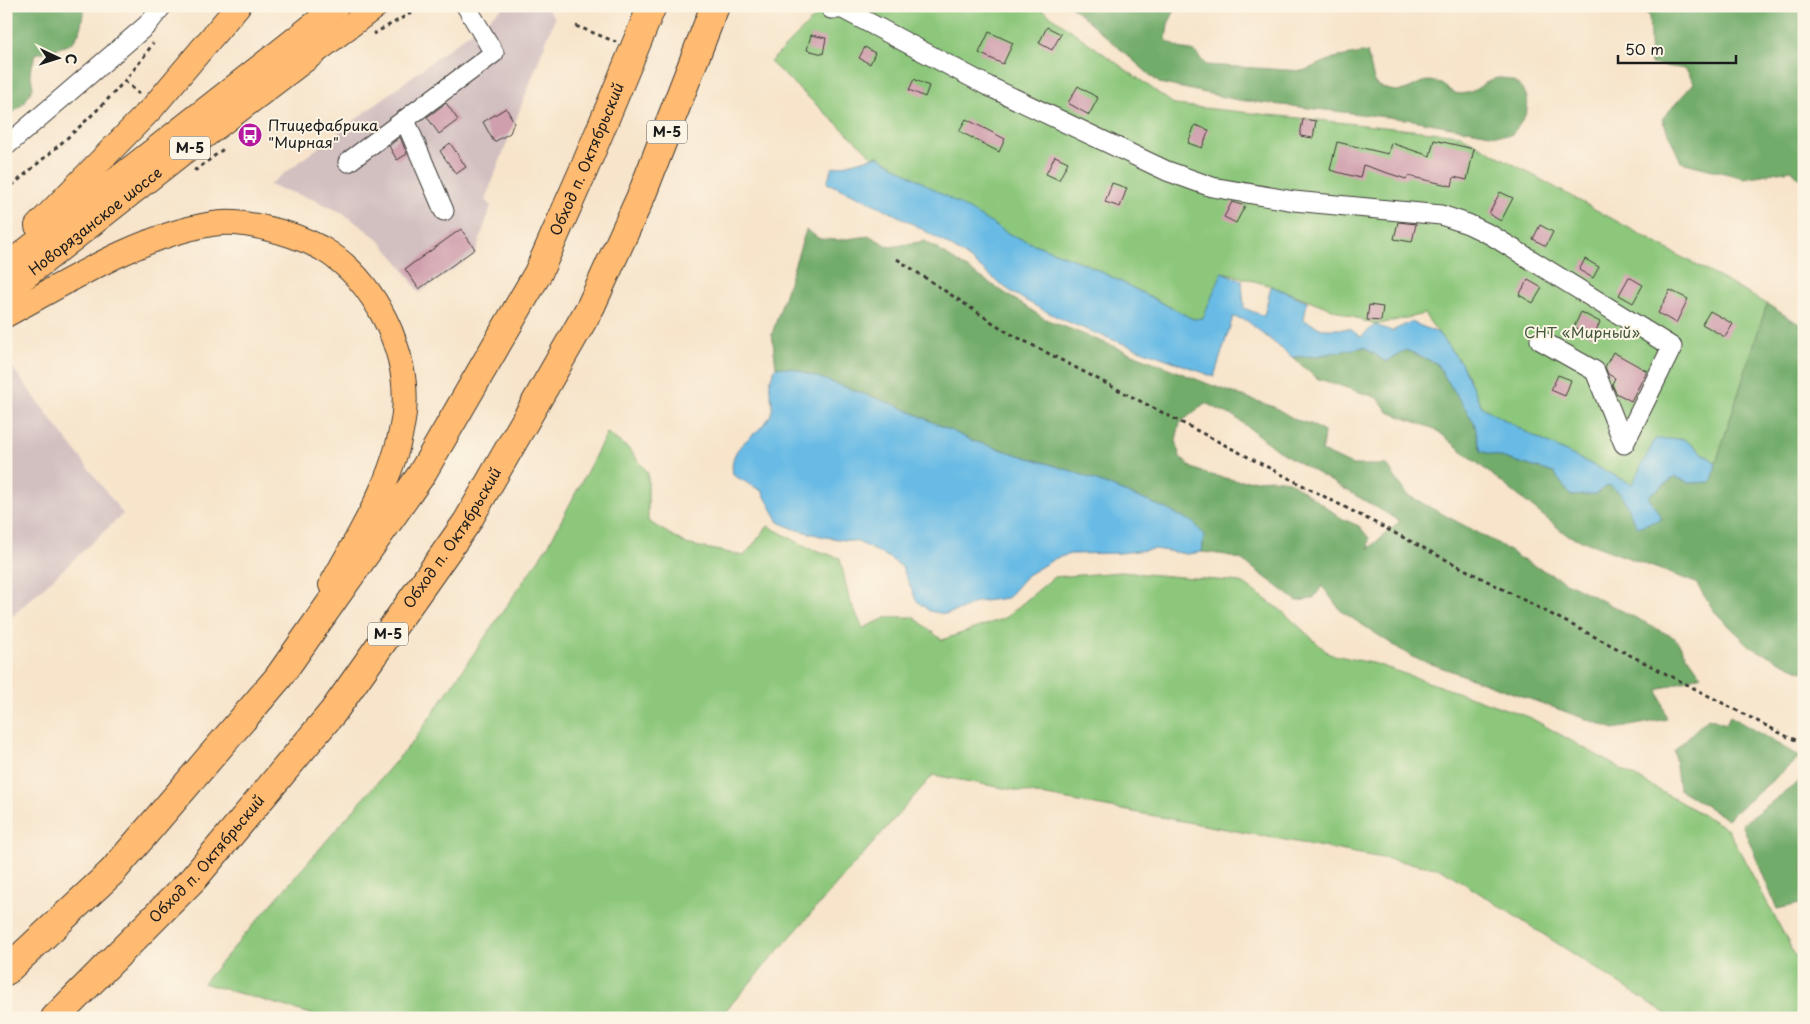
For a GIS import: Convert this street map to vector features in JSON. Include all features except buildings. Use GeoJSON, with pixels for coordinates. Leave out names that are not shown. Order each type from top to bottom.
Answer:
{"type":"FeatureCollection","features":[{"type":"Feature","properties":{"kind":"highway","name":"Обход п. Октябрьский"},"geometry":{"type":"LineString","coordinates":[[6,971],[112,872],[278,678],[421,475],[538,273],[636,50],[652,6]]}},
{"type":"Feature","properties":{"kind":"highway","name":"Обход п. Октябрьский"},"geometry":{"type":"LineString","coordinates":[[55,1018],[194,878],[333,712],[467,522],[591,306],[642,194],[715,6]]}},
{"type":"Feature","properties":{"kind":"main road"},"geometry":{"type":"LineString","coordinates":[[319,22],[337,6]]}},
{"type":"Feature","properties":{"kind":"main road"},"geometry":{"type":"LineString","coordinates":[[319,22],[342,6]]}},
{"type":"Feature","properties":{"kind":"main road","name":"Новорязанское шоссе"},"geometry":{"type":"LineString","coordinates":[[6,292],[180,155],[376,6]]}},
{"type":"Feature","properties":{"kind":"main road"},"geometry":{"type":"LineString","coordinates":[[6,258],[153,107],[234,10]]}},
{"type":"Feature","properties":{"kind":"main road","name":"Новорязанское шоссе"},"geometry":{"type":"LineString","coordinates":[[6,266],[319,22]]}},
{"type":"Feature","properties":{"kind":"main road"},"geometry":{"type":"LineString","coordinates":[[6,315],[86,272],[140,246],[177,232],[215,223],[253,225],[283,232],[322,248],[351,272],[374,299],[391,333],[402,372],[404,412],[395,456],[376,503],[292,658]]}},
{"type":"Feature","properties":{"kind":"street"},"geometry":{"type":"LineString","coordinates":[[6,146],[147,25],[162,6]]}},
{"type":"Feature","properties":{"kind":"street"},"geometry":{"type":"LineString","coordinates":[[348,162],[494,53],[466,6]]}},
{"type":"Feature","properties":{"kind":"street"},"geometry":{"type":"LineString","coordinates":[[832,6],[831,9],[843,9],[988,86],[1167,171],[1212,187],[1294,201],[1441,215],[1491,235],[1672,347],[1624,444],[1595,372],[1540,340]]}},
{"type":"Feature","properties":{"kind":"street"},"geometry":{"type":"LineString","coordinates":[[404,120],[444,211]]}},
{"type":"Feature","properties":{"kind":"path"},"geometry":{"type":"LineString","coordinates":[[576,26],[636,50]]}},
{"type":"Feature","properties":{"kind":"path"},"geometry":{"type":"LineString","coordinates":[[6,191],[106,102],[139,64],[158,36]]}},
{"type":"Feature","properties":{"kind":"path"},"geometry":{"type":"LineString","coordinates":[[125,81],[145,99]]}},
{"type":"Feature","properties":{"kind":"path"},"geometry":{"type":"LineString","coordinates":[[897,260],[1008,332],[1779,733],[1804,743]]}},
{"type":"Feature","properties":{"kind":"shaded area"},"geometry":{"type":"Polygon","coordinates":[[[505,6],[545,6],[555,18],[485,200],[491,206],[475,254],[419,293],[399,263],[378,239],[343,213],[312,199],[269,185],[505,6]]]}},
{"type":"Feature","properties":{"kind":"shaded area"},"geometry":{"type":"Polygon","coordinates":[[[11,366],[123,514],[6,622],[6,454],[13,448],[6,439],[6,370],[11,366]]]}},
{"type":"Feature","properties":{"kind":"green space"},"geometry":{"type":"Polygon","coordinates":[[[6,6],[84,6],[80,30],[72,42],[59,48],[36,54],[30,71],[33,88],[24,103],[6,119],[6,6]]]}},
{"type":"Feature","properties":{"kind":"green space","name":"СНТ «Мирный»"},"geometry":{"type":"Polygon","coordinates":[[[826,6],[1037,6],[1175,105],[1460,135],[1767,304],[1716,463],[1684,439],[1632,484],[1533,436],[1482,407],[1461,363],[1424,314],[1375,325],[1271,286],[1223,272],[1203,319],[1193,319],[1090,266],[1011,235],[873,157],[770,62],[826,6]]]}},
{"type":"Feature","properties":{"kind":"green space"},"geometry":{"type":"Polygon","coordinates":[[[1071,6],[1177,6],[1168,24],[1166,40],[1179,48],[1195,52],[1206,65],[1303,71],[1334,58],[1367,52],[1375,84],[1387,89],[1404,90],[1421,82],[1428,81],[1440,83],[1453,92],[1461,94],[1471,92],[1494,79],[1504,78],[1516,83],[1524,91],[1528,103],[1527,109],[1523,120],[1511,135],[1496,135],[1412,120],[1238,100],[1159,83],[1071,6]]]}},
{"type":"Feature","properties":{"kind":"green space"},"geometry":{"type":"Polygon","coordinates":[[[1636,6],[1804,6],[1804,182],[1791,170],[1744,178],[1681,162],[1662,119],[1694,83],[1686,69],[1651,64],[1649,15],[1636,6]]]}},
{"type":"Feature","properties":{"kind":"green space"},"geometry":{"type":"Polygon","coordinates":[[[806,230],[820,239],[838,240],[870,236],[890,247],[925,241],[1045,319],[1211,385],[1274,407],[1296,420],[1311,424],[1324,432],[1322,451],[1352,465],[1387,465],[1407,495],[1499,544],[1521,559],[1675,638],[1701,675],[1658,690],[1667,719],[1614,729],[1412,657],[1341,611],[1322,586],[1313,599],[1297,601],[1242,560],[1226,555],[1202,552],[1204,535],[1162,507],[1072,471],[973,441],[898,406],[792,368],[776,367],[772,334],[806,230]],[[1205,403],[1180,423],[1176,440],[1180,457],[1192,468],[1207,474],[1239,481],[1273,479],[1289,481],[1343,519],[1359,526],[1369,538],[1368,549],[1400,521],[1277,450],[1235,417],[1205,403]]]}},
{"type":"Feature","properties":{"kind":"green space"},"geometry":{"type":"Polygon","coordinates":[[[1767,304],[1799,324],[1804,324],[1804,672],[1752,648],[1714,611],[1696,583],[1567,535],[1435,429],[1388,412],[1378,398],[1316,378],[1292,357],[1316,356],[1364,347],[1386,362],[1406,350],[1436,363],[1474,422],[1481,451],[1554,473],[1571,496],[1595,494],[1609,485],[1628,495],[1643,496],[1658,489],[1675,477],[1690,483],[1712,482],[1716,463],[1767,304]]]}},
{"type":"Feature","properties":{"kind":"green space"},"geometry":{"type":"Polygon","coordinates":[[[607,433],[629,449],[648,473],[648,521],[686,544],[744,556],[768,526],[809,548],[840,558],[849,599],[863,628],[888,617],[914,617],[942,640],[1005,618],[1054,577],[1121,572],[1241,582],[1282,611],[1329,654],[1376,664],[1529,717],[1728,829],[1804,972],[1804,1018],[1673,1018],[1442,869],[933,775],[719,1018],[325,1018],[203,983],[415,739],[549,544],[607,433]]]}},
{"type":"Feature","properties":{"kind":"green space"},"geometry":{"type":"Polygon","coordinates":[[[1730,716],[1800,757],[1727,819],[1679,789],[1674,751],[1708,718],[1726,724],[1730,716]]]}},
{"type":"Feature","properties":{"kind":"green space"},"geometry":{"type":"Polygon","coordinates":[[[1804,778],[1804,903],[1777,909],[1742,824],[1804,778]]]}},
{"type":"Feature","properties":{"kind":"water"},"geometry":{"type":"Polygon","coordinates":[[[878,156],[1011,235],[1090,266],[1193,319],[1203,318],[1222,272],[1242,281],[1244,308],[1264,316],[1271,286],[1307,301],[1304,320],[1322,329],[1350,329],[1361,337],[1375,325],[1392,331],[1411,322],[1438,333],[1461,363],[1482,407],[1533,436],[1632,484],[1655,439],[1684,439],[1716,463],[1712,482],[1690,483],[1675,477],[1648,496],[1662,519],[1637,527],[1621,494],[1609,485],[1595,494],[1571,496],[1554,473],[1481,451],[1474,422],[1436,363],[1406,350],[1386,362],[1364,347],[1316,356],[1292,357],[1246,320],[1233,317],[1214,377],[1089,331],[1018,296],[961,253],[929,233],[879,206],[827,183],[832,168],[878,156]]]}},
{"type":"Feature","properties":{"kind":"water"},"geometry":{"type":"Polygon","coordinates":[[[776,367],[792,368],[898,406],[973,441],[1072,471],[1162,507],[1194,523],[1204,535],[1202,552],[1187,554],[1154,549],[1121,553],[1071,554],[1056,558],[1027,575],[1007,598],[976,602],[961,610],[945,614],[929,611],[916,600],[902,567],[888,557],[858,542],[825,537],[794,529],[779,522],[762,491],[733,475],[732,464],[734,456],[744,442],[764,424],[772,412],[770,382],[776,367]]]}},
{"type":"Feature","properties":{"kind":"place","name":"Птицефабрика \"Мирная\""},"geometry":{"type":"Point","coordinates":[250,135]}}]}
